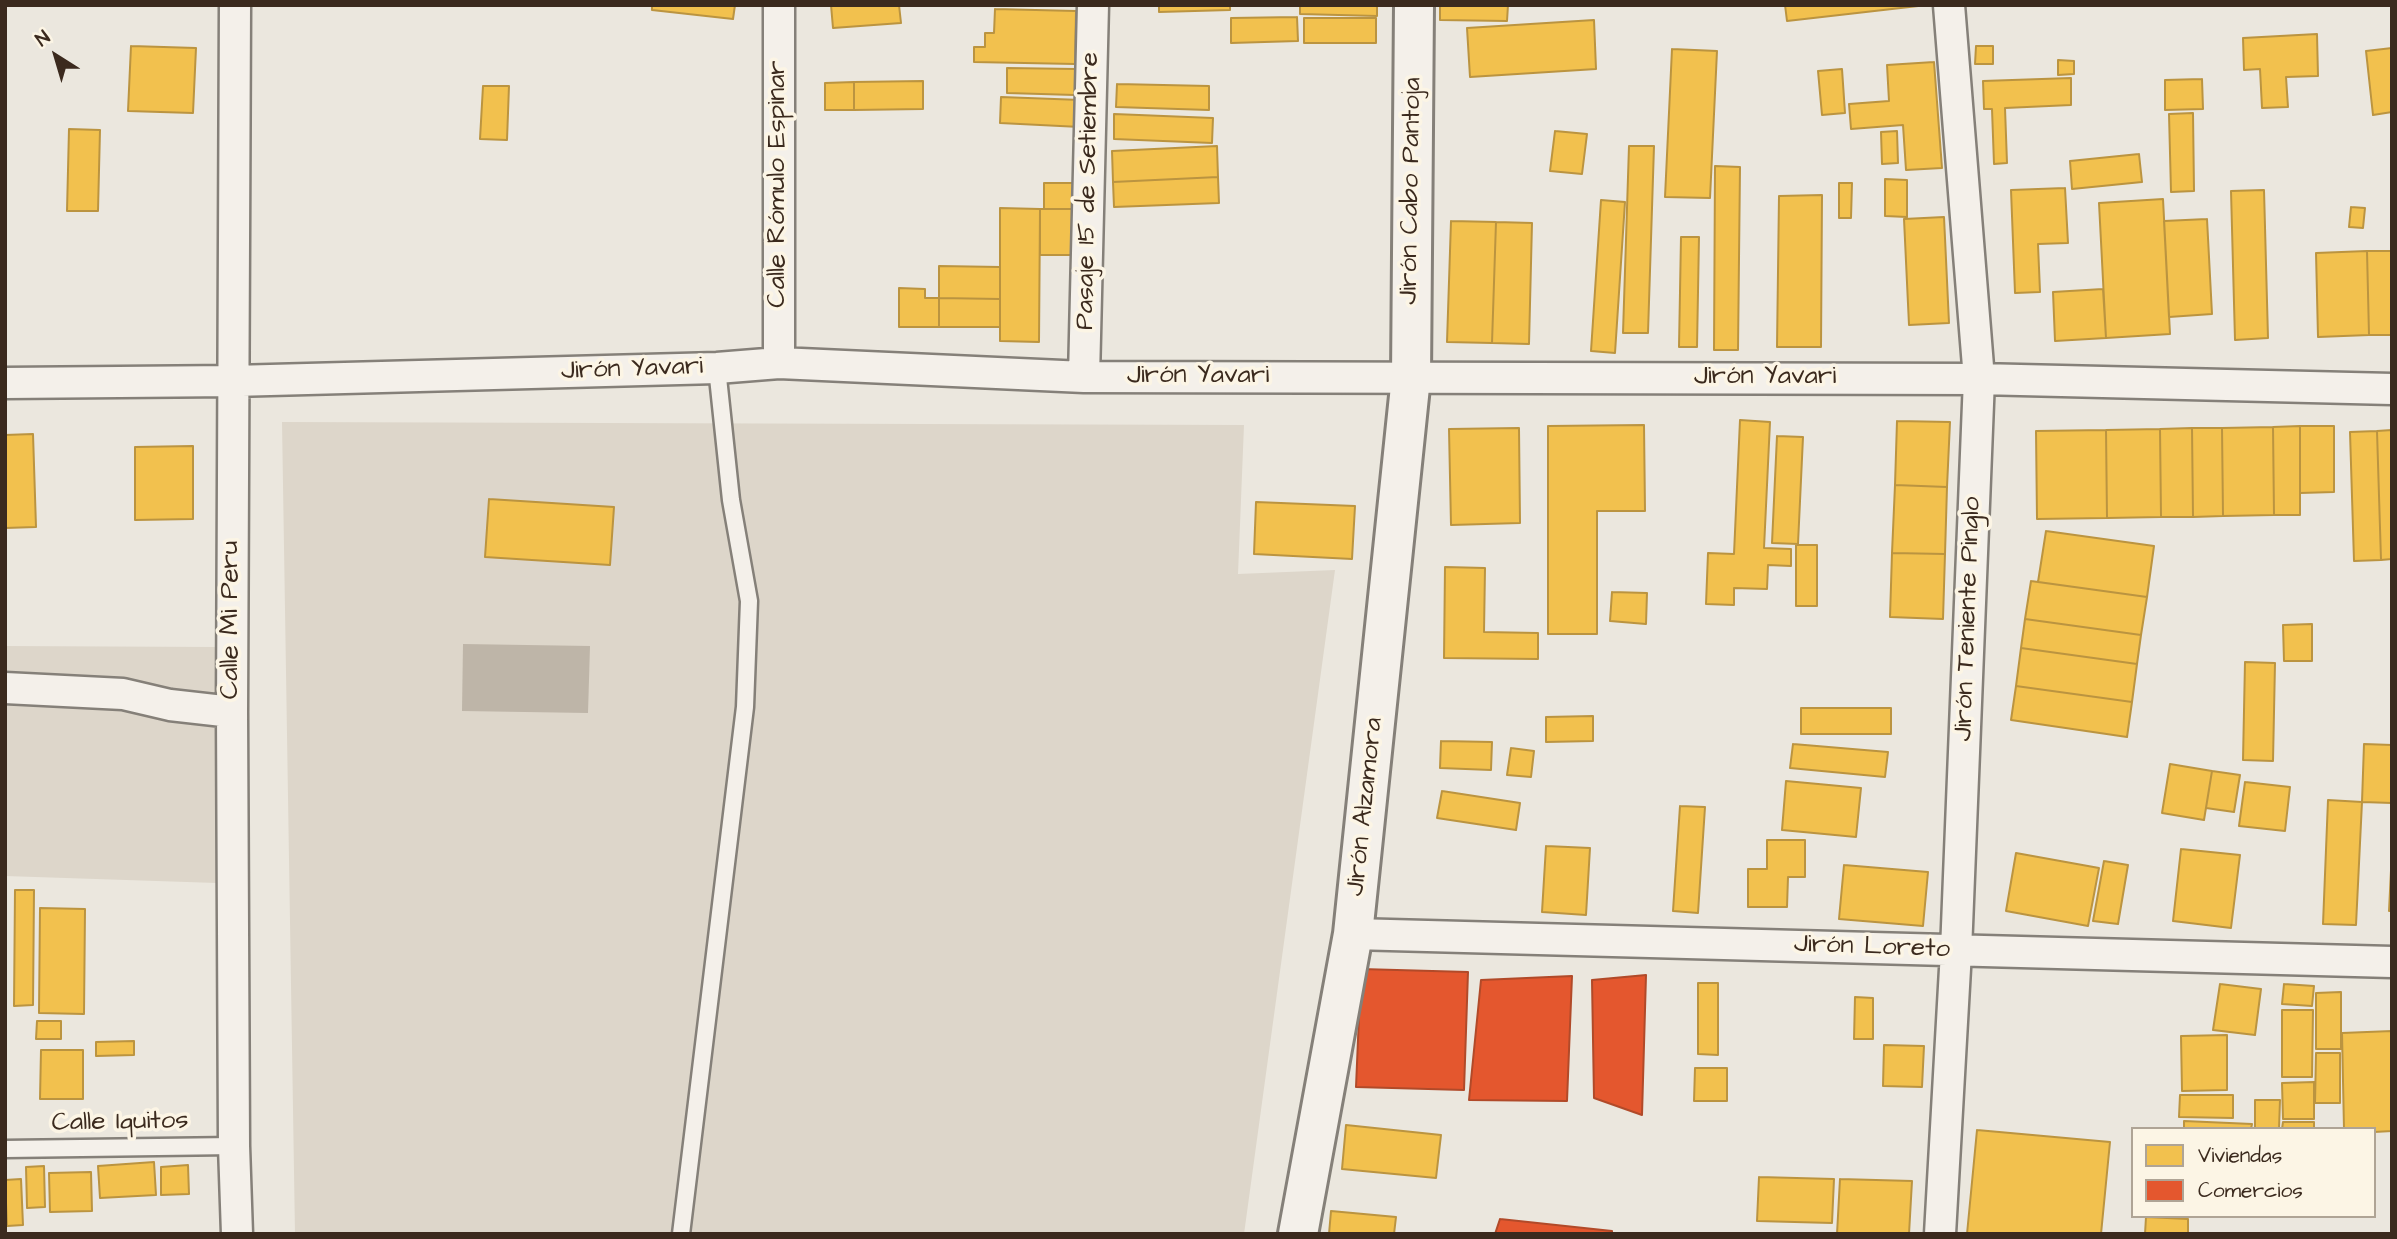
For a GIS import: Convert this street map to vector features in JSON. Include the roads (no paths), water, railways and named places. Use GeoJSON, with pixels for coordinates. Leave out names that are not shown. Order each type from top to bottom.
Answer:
{"type":"FeatureCollection","features":[{"type":"Feature","properties":{"kind":"street","name":"Calle Mi Peru"},"geometry":{"type":"LineString","coordinates":[[234,5],[232,712],[234,1146],[237,1234]]}},
{"type":"Feature","properties":{"kind":"street","name":"Calle Rómulo Espinar"},"geometry":{"type":"LineString","coordinates":[[779,5],[779,363]]}},
{"type":"Feature","properties":{"kind":"street","name":"Pasaje 15 de Setiembre"},"geometry":{"type":"LineString","coordinates":[[1084,377],[1093,5]]}},
{"type":"Feature","properties":{"kind":"street","name":"Jirón Cabo Pantoja"},"geometry":{"type":"LineString","coordinates":[[1411,377],[1414,5]]}},
{"type":"Feature","properties":{"kind":"street","name":"Jirón Teniente Pinglo"},"geometry":{"type":"LineString","coordinates":[[1940,1234],[1956,951],[1979,379],[1949,5]]}},
{"type":"Feature","properties":{"kind":"street","name":"Jirón Yavari"},"geometry":{"type":"LineString","coordinates":[[5,383],[233,381],[717,368],[779,363],[1084,377],[1979,379],[2392,389]]}},
{"type":"Feature","properties":{"kind":"street","name":"Jirón Alzamora"},"geometry":{"type":"LineString","coordinates":[[1298,1234],[1353,934],[1411,377]]}},
{"type":"Feature","properties":{"kind":"street"},"geometry":{"type":"LineString","coordinates":[[5,688],[123,694],[170,705],[232,712]]}},
{"type":"Feature","properties":{"kind":"street","name":"Jirón Loreto"},"geometry":{"type":"LineString","coordinates":[[1353,934],[2392,962]]}},
{"type":"Feature","properties":{"kind":"lane"},"geometry":{"type":"LineString","coordinates":[[681,1234],[745,707],[749,601],[731,500],[717,368]]}},
{"type":"Feature","properties":{"kind":"lane","name":"Calle Iquitos"},"geometry":{"type":"LineString","coordinates":[[5,1149],[234,1146]]}}]}
